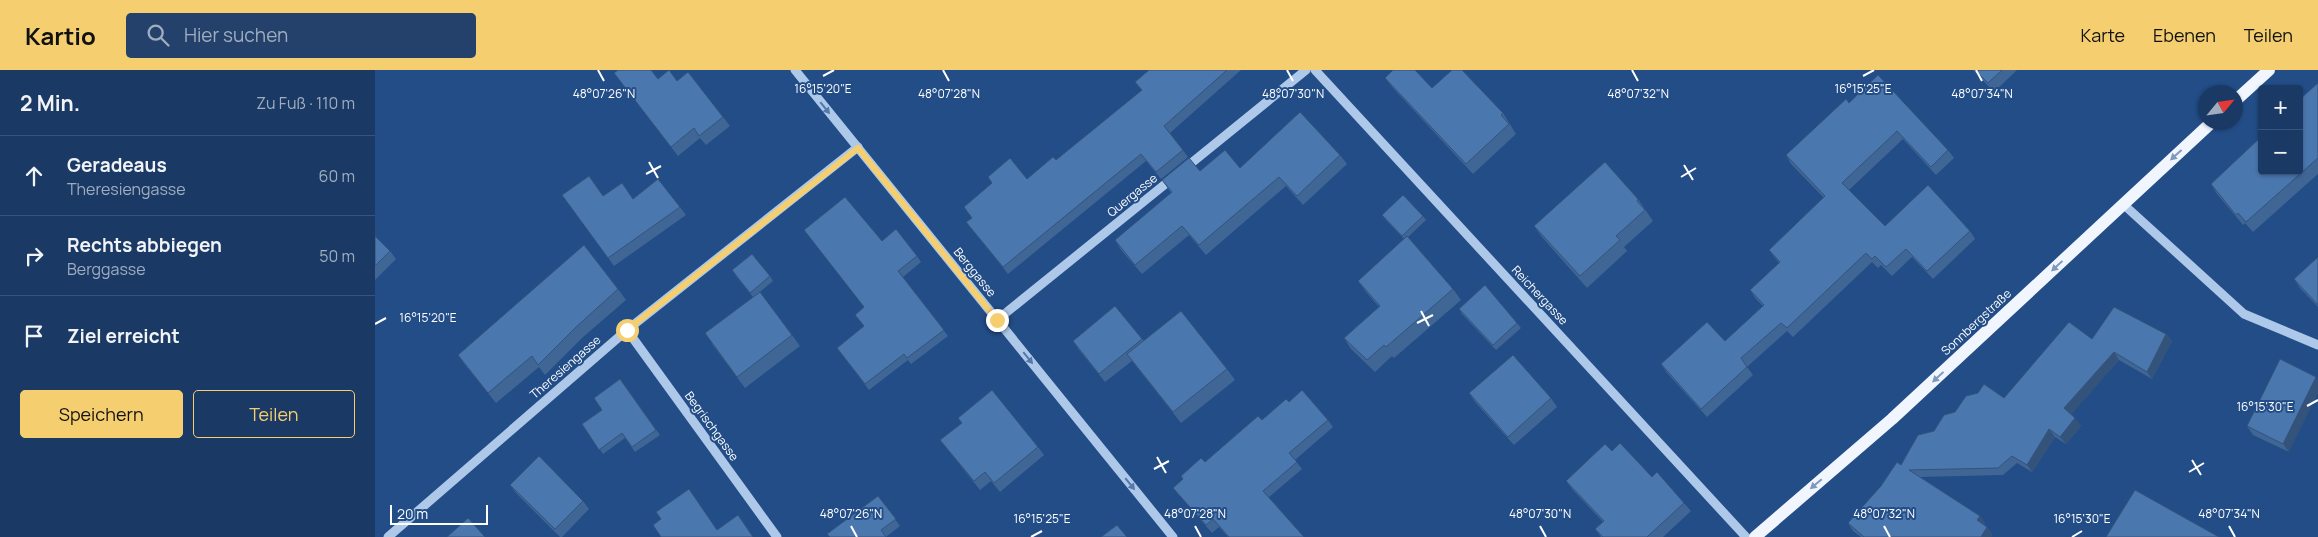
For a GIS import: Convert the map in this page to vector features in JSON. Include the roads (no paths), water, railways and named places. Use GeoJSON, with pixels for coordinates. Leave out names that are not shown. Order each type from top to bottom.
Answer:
{"type":"FeatureCollection","features":[{"type":"Feature","properties":{"kind":"main road"},"geometry":{"type":"LineString","coordinates":[[2243,94],[2269,70]]}},
{"type":"Feature","properties":{"kind":"main road","name":"Sonnbergstraße"},"geometry":{"type":"LineString","coordinates":[[1755,537],[1893,419],[2203,130]]}},
{"type":"Feature","properties":{"kind":"street","name":"Berggasse"},"geometry":{"type":"LineString","coordinates":[[795,70],[1173,537]]}},
{"type":"Feature","properties":{"kind":"street","name":"Quergasse"},"geometry":{"type":"LineString","coordinates":[[997,320],[1306,70]]}},
{"type":"Feature","properties":{"kind":"street","name":"Reichergasse"},"geometry":{"type":"LineString","coordinates":[[1315,70],[1746,537]]}},
{"type":"Feature","properties":{"kind":"street","name":"Theresiengasse"},"geometry":{"type":"LineString","coordinates":[[389,537],[627,330],[858,148]]}},
{"type":"Feature","properties":{"kind":"street"},"geometry":{"type":"LineString","coordinates":[[2123,204],[2244,314],[2318,346]]}},
{"type":"Feature","properties":{"kind":"street","name":"Begrischgasse"},"geometry":{"type":"LineString","coordinates":[[627,330],[777,537]]}}]}
